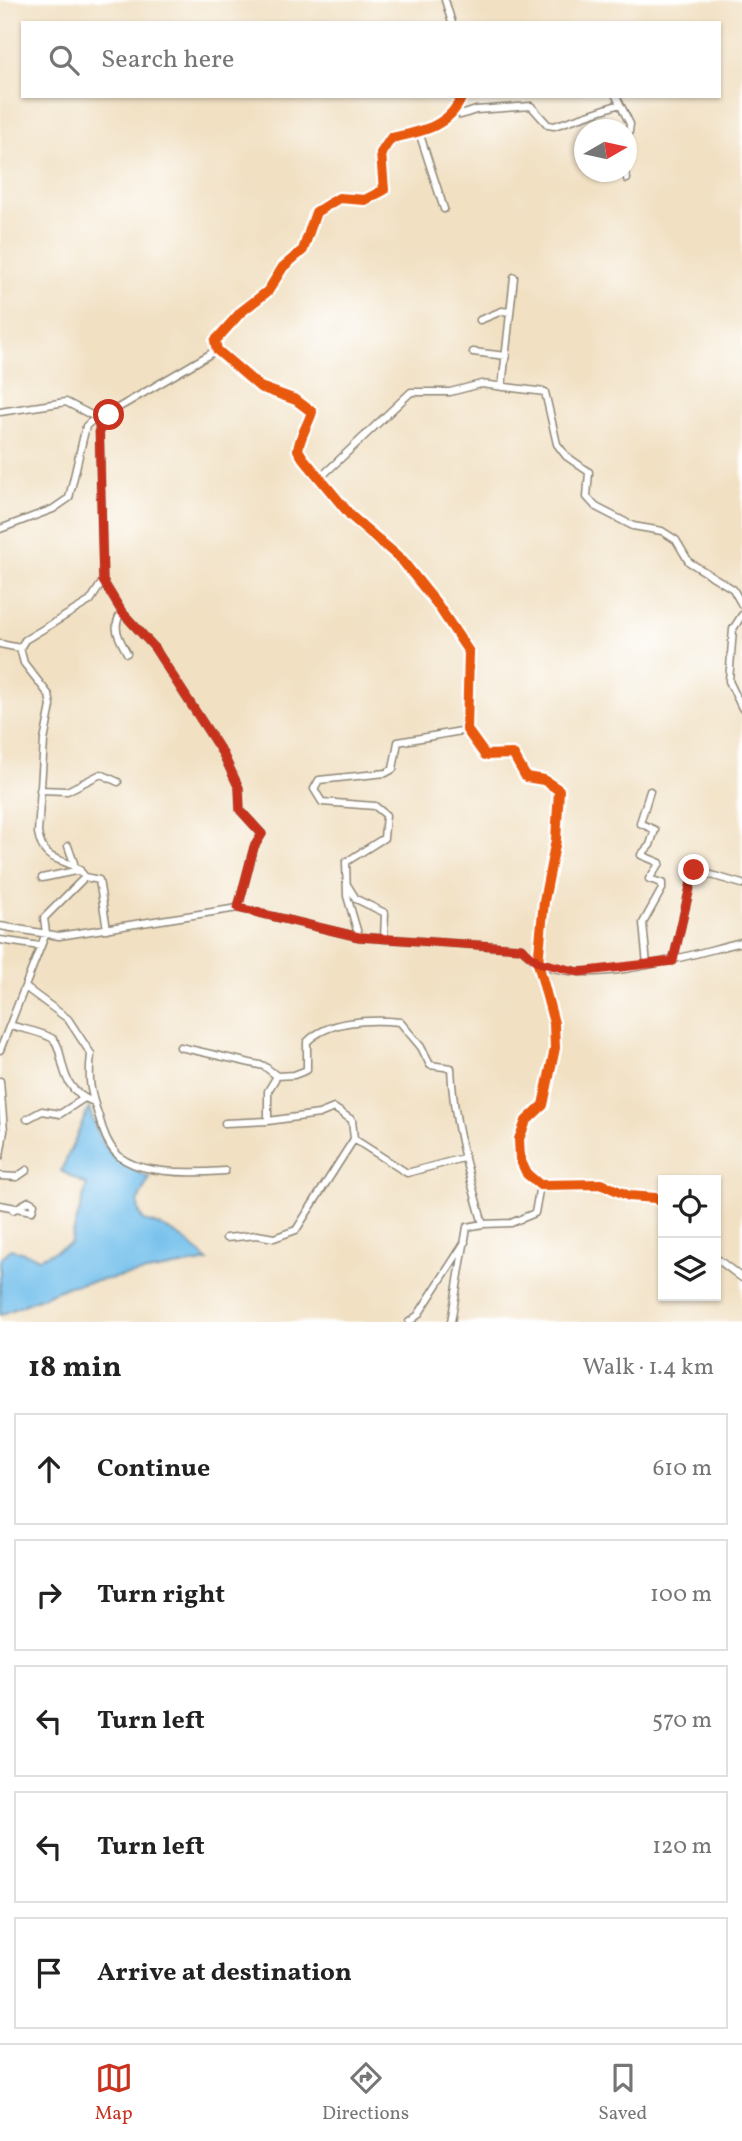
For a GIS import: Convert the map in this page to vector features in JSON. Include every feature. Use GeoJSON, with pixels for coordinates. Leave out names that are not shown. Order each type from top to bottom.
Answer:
{"type":"FeatureCollection","features":[{"type":"Feature","properties":{"kind":"street"},"geometry":{"type":"LineString","coordinates":[[445,0],[451,21]]}},
{"type":"Feature","properties":{"kind":"street"},"geometry":{"type":"LineString","coordinates":[[461,98],[458,107],[432,129],[391,138],[381,153],[384,190],[365,200],[339,198],[316,212],[303,250],[283,267],[268,291],[241,313],[215,341],[217,350],[260,387],[296,400],[312,412],[298,450],[351,516],[401,559],[437,604],[469,652],[467,730],[485,755],[513,754],[526,777],[544,780],[559,790],[556,840],[544,901],[538,962],[554,1023],[555,1048],[543,1105],[526,1121],[519,1139],[520,1159],[527,1174],[540,1185],[602,1184],[629,1196],[658,1200]]}},
{"type":"Feature","properties":{"kind":"street"},"geometry":{"type":"LineString","coordinates":[[617,98],[628,119]]}},
{"type":"Feature","properties":{"kind":"street"},"geometry":{"type":"LineString","coordinates":[[458,107],[461,115],[476,110],[531,106],[548,125],[554,126],[620,104]]}},
{"type":"Feature","properties":{"kind":"street"},"geometry":{"type":"LineString","coordinates":[[419,132],[444,209]]}},
{"type":"Feature","properties":{"kind":"street"},"geometry":{"type":"LineString","coordinates":[[502,387],[514,277]]}},
{"type":"Feature","properties":{"kind":"street"},"geometry":{"type":"LineString","coordinates":[[480,320],[510,312]]}},
{"type":"Feature","properties":{"kind":"street"},"geometry":{"type":"LineString","coordinates":[[0,529],[53,509],[69,498],[86,426],[217,350]]}},
{"type":"Feature","properties":{"kind":"street"},"geometry":{"type":"LineString","coordinates":[[472,352],[506,356]]}},
{"type":"Feature","properties":{"kind":"street"},"geometry":{"type":"LineString","coordinates":[[320,478],[411,392],[450,392],[481,384],[545,392],[557,444],[566,456],[589,472],[587,497],[596,507],[634,526],[662,531],[676,540],[689,562],[733,589],[742,605]]}},
{"type":"Feature","properties":{"kind":"street"},"geometry":{"type":"LineString","coordinates":[[0,412],[66,402],[97,418]]}},
{"type":"Feature","properties":{"kind":"street"},"geometry":{"type":"LineString","coordinates":[[97,418],[103,581],[122,612],[154,647],[223,754],[239,788],[240,810],[262,834],[254,847],[238,908]]}},
{"type":"Feature","properties":{"kind":"street"},"geometry":{"type":"LineString","coordinates":[[74,863],[46,855],[40,845],[40,790],[44,741],[51,706],[49,695],[24,663],[20,648],[25,640],[90,601],[103,581]]}},
{"type":"Feature","properties":{"kind":"street"},"geometry":{"type":"LineString","coordinates":[[122,612],[117,619],[116,633],[127,653]]}},
{"type":"Feature","properties":{"kind":"street"},"geometry":{"type":"LineString","coordinates":[[742,615],[733,629],[729,681],[742,708]]}},
{"type":"Feature","properties":{"kind":"street"},"geometry":{"type":"LineString","coordinates":[[0,644],[20,648]]}},
{"type":"Feature","properties":{"kind":"street"},"geometry":{"type":"LineString","coordinates":[[359,937],[347,884],[346,862],[384,838],[386,815],[375,806],[322,802],[314,789],[320,780],[386,773],[393,769],[398,742],[467,730]]}},
{"type":"Feature","properties":{"kind":"street"},"geometry":{"type":"LineString","coordinates":[[40,790],[67,791],[101,774],[118,782]]}},
{"type":"Feature","properties":{"kind":"street"},"geometry":{"type":"LineString","coordinates":[[647,965],[643,923],[662,889],[662,883],[649,879],[660,863],[641,855],[650,845],[655,831],[640,823],[650,792]]}},
{"type":"Feature","properties":{"kind":"street"},"geometry":{"type":"LineString","coordinates":[[68,846],[74,863],[85,877],[99,880],[107,929]]}},
{"type":"Feature","properties":{"kind":"street"},"geometry":{"type":"LineString","coordinates":[[42,878],[80,870]]}},
{"type":"Feature","properties":{"kind":"street"},"geometry":{"type":"LineString","coordinates":[[673,961],[694,870],[742,884]]}},
{"type":"Feature","properties":{"kind":"street"},"geometry":{"type":"LineString","coordinates":[[0,1049],[46,933],[44,918],[50,909],[85,877]]}},
{"type":"Feature","properties":{"kind":"street"},"geometry":{"type":"LineString","coordinates":[[347,884],[356,899],[385,913],[384,939]]}},
{"type":"Feature","properties":{"kind":"street"},"geometry":{"type":"LineString","coordinates":[[0,926],[59,936],[238,908],[359,937],[521,948],[538,962],[579,972],[673,961],[742,942]]}},
{"type":"Feature","properties":{"kind":"street"},"geometry":{"type":"LineString","coordinates":[[0,940],[40,946]]}},
{"type":"Feature","properties":{"kind":"street"},"geometry":{"type":"LineString","coordinates":[[25,986],[68,1019],[91,1054],[88,1084],[116,1154],[151,1170],[178,1173],[225,1171]]}},
{"type":"Feature","properties":{"kind":"street"},"geometry":{"type":"LineString","coordinates":[[180,1047],[264,1066],[277,1076],[294,1076],[307,1070],[307,1042],[318,1030],[378,1020],[400,1022],[421,1047],[430,1065],[451,1068],[452,1097],[463,1158],[483,1224]]}},
{"type":"Feature","properties":{"kind":"street"},"geometry":{"type":"LineString","coordinates":[[10,1025],[52,1039],[57,1045],[63,1074],[83,1098],[94,1102]]}},
{"type":"Feature","properties":{"kind":"street"},"geometry":{"type":"LineString","coordinates":[[268,1121],[268,1091],[277,1076]]}},
{"type":"Feature","properties":{"kind":"street"},"geometry":{"type":"LineString","coordinates":[[0,1081],[4,1131],[0,1156]]}},
{"type":"Feature","properties":{"kind":"street"},"geometry":{"type":"LineString","coordinates":[[27,1119],[42,1111],[60,1114],[83,1098]]}},
{"type":"Feature","properties":{"kind":"street"},"geometry":{"type":"LineString","coordinates":[[225,1123],[268,1121],[319,1114],[334,1108],[352,1120],[354,1139],[296,1230],[274,1238],[257,1235],[226,1238]]}},
{"type":"Feature","properties":{"kind":"street"},"geometry":{"type":"LineString","coordinates":[[354,1139],[407,1173],[463,1158]]}},
{"type":"Feature","properties":{"kind":"street"},"geometry":{"type":"LineString","coordinates":[[0,1176],[18,1177],[27,1170]]}},
{"type":"Feature","properties":{"kind":"street"},"geometry":{"type":"LineString","coordinates":[[451,1322],[467,1227],[511,1223],[535,1213],[540,1185]]}},
{"type":"Feature","properties":{"kind":"street"},"geometry":{"type":"LineString","coordinates":[[0,1206],[13,1210]]}},
{"type":"Feature","properties":{"kind":"street"},"geometry":{"type":"LineString","coordinates":[[409,1322],[418,1315],[466,1240]]}},
{"type":"Feature","properties":{"kind":"street"},"geometry":{"type":"LineString","coordinates":[[721,1262],[742,1278]]}},
{"type":"Feature","properties":{"kind":"water"},"geometry":{"type":"Polygon","coordinates":[[[89,1108],[99,1134],[110,1152],[126,1165],[150,1178],[138,1204],[144,1221],[179,1236],[208,1261],[69,1286],[0,1315],[0,1259],[11,1249],[40,1258],[70,1244],[87,1185],[61,1171],[89,1108]]]}},
{"type":"Feature","properties":{"kind":"cycle path"},"geometry":{"type":"LineString","coordinates":[[461,98],[450,115],[442,121],[423,130],[391,138],[381,153],[384,190],[365,200],[339,198],[316,212],[303,250],[283,267],[268,291],[241,312],[215,341],[217,350],[260,387],[296,400],[312,412],[298,450],[303,458],[351,516],[401,559],[437,604],[469,652],[467,730],[485,755],[513,754],[526,777],[544,780],[559,790],[556,840],[544,901],[538,963],[554,1023],[555,1048],[543,1105],[526,1121],[519,1139],[520,1159],[527,1174],[540,1185],[602,1184],[629,1196],[658,1200]]}},
{"type":"Feature","properties":{"kind":"route"},"geometry":{"type":"LineString","coordinates":[[109,415],[99,419],[103,581],[122,612],[154,647],[223,754],[239,788],[240,810],[262,834],[254,847],[238,908],[359,937],[521,948],[538,962],[579,972],[673,961],[694,870]]}}]}
